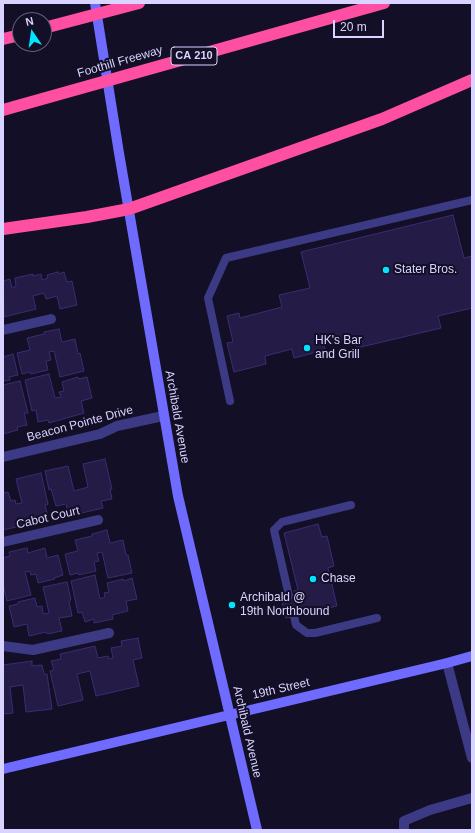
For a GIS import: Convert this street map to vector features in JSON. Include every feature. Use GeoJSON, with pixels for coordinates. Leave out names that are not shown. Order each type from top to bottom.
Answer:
{"type":"FeatureCollection","features":[{"type":"Feature","properties":{"kind":"highway"},"geometry":{"type":"LineString","coordinates":[[52,26],[139,3]]}},
{"type":"Feature","properties":{"kind":"highway","name":"Foothill Freeway"},"geometry":{"type":"LineString","coordinates":[[3,110],[384,3]]}},
{"type":"Feature","properties":{"kind":"highway"},"geometry":{"type":"LineString","coordinates":[[3,229],[87,217],[129,209],[382,119],[472,80]]}},
{"type":"Feature","properties":{"kind":"main road","name":"Archibald Avenue"},"geometry":{"type":"LineString","coordinates":[[95,3],[163,416],[178,496],[257,830]]}},
{"type":"Feature","properties":{"kind":"main road","name":"19th Street"},"geometry":{"type":"LineString","coordinates":[[3,769],[472,656]]}},
{"type":"Feature","properties":{"kind":"street"},"geometry":{"type":"LineString","coordinates":[[3,330],[51,319]]}},
{"type":"Feature","properties":{"kind":"street","name":"Beacon Pointe Drive"},"geometry":{"type":"LineString","coordinates":[[3,457],[100,434],[117,426],[163,416]]}},
{"type":"Feature","properties":{"kind":"street","name":"Cabot Court"},"geometry":{"type":"LineString","coordinates":[[3,542],[98,520]]}},
{"type":"Feature","properties":{"kind":"street"},"geometry":{"type":"LineString","coordinates":[[3,646],[33,650],[109,632]]}},
{"type":"Feature","properties":{"kind":"street"},"geometry":{"type":"LineString","coordinates":[[447,663],[472,758]]}},
{"type":"Feature","properties":{"kind":"street"},"geometry":{"type":"LineString","coordinates":[[404,826],[430,810],[472,798]]}},
{"type":"Feature","properties":{"kind":"lane"},"geometry":{"type":"LineString","coordinates":[[230,401],[208,298],[226,258],[472,200]]}},
{"type":"Feature","properties":{"kind":"lane"},"geometry":{"type":"LineString","coordinates":[[289,596],[274,530],[282,522],[351,505]]}},
{"type":"Feature","properties":{"kind":"lane"},"geometry":{"type":"LineString","coordinates":[[294,616],[296,625],[307,633],[315,633],[377,618]]}},
{"type":"Feature","properties":{"kind":"building"},"geometry":{"type":"Polygon","coordinates":[[[453,215],[464,258],[472,256],[472,308],[438,316],[441,328],[357,348],[354,337],[324,345],[325,350],[294,358],[292,349],[265,356],[266,364],[234,372],[227,343],[233,342],[227,316],[239,313],[240,318],[282,307],[279,295],[310,288],[301,252],[453,215]]]}},
{"type":"Feature","properties":{"kind":"building"},"geometry":{"type":"Polygon","coordinates":[[[58,272],[59,274],[64,272],[67,282],[72,281],[77,305],[60,309],[57,296],[46,299],[44,293],[33,296],[36,309],[4,317],[3,281],[10,279],[12,288],[16,286],[15,278],[33,274],[33,276],[41,274],[42,280],[48,278],[47,275],[58,272]]]}},
{"type":"Feature","properties":{"kind":"building"},"geometry":{"type":"Polygon","coordinates":[[[59,329],[62,342],[75,339],[84,371],[60,377],[54,351],[49,352],[51,360],[46,361],[48,370],[31,374],[30,372],[22,374],[17,353],[30,350],[27,338],[59,329]]]}},
{"type":"Feature","properties":{"kind":"building"},"geometry":{"type":"Polygon","coordinates":[[[13,354],[18,375],[9,377],[10,380],[3,381],[3,357],[13,354]]]}},
{"type":"Feature","properties":{"kind":"building"},"geometry":{"type":"Polygon","coordinates":[[[49,374],[55,398],[61,397],[59,392],[64,391],[62,382],[78,377],[79,379],[87,377],[92,398],[81,401],[84,413],[49,423],[48,420],[38,422],[36,410],[32,411],[25,380],[49,374]]]}},
{"type":"Feature","properties":{"kind":"building"},"geometry":{"type":"Polygon","coordinates":[[[20,381],[28,413],[24,413],[27,425],[17,427],[18,430],[3,434],[3,385],[20,381]]]}},
{"type":"Feature","properties":{"kind":"building"},"geometry":{"type":"Polygon","coordinates":[[[105,459],[112,489],[110,489],[112,499],[101,501],[103,508],[69,516],[66,504],[56,506],[51,489],[49,490],[45,471],[68,466],[74,491],[88,487],[83,464],[105,459]]]}},
{"type":"Feature","properties":{"kind":"building"},"geometry":{"type":"Polygon","coordinates":[[[41,473],[48,504],[45,505],[48,517],[37,519],[38,522],[3,530],[3,493],[8,492],[11,501],[15,500],[16,504],[22,503],[16,479],[41,473]]]}},
{"type":"Feature","properties":{"kind":"building","name":"Chase"},"geometry":{"type":"Polygon","coordinates":[[[318,524],[322,537],[327,536],[334,566],[328,568],[337,606],[286,618],[281,598],[295,594],[294,591],[298,590],[284,533],[318,524]]]}},
{"type":"Feature","properties":{"kind":"building"},"geometry":{"type":"Polygon","coordinates":[[[107,530],[110,543],[123,540],[132,573],[108,578],[102,552],[97,553],[99,561],[94,562],[96,571],[79,575],[78,573],[70,575],[65,554],[78,551],[75,540],[92,536],[92,534],[107,530]]]}},
{"type":"Feature","properties":{"kind":"building"},"geometry":{"type":"Polygon","coordinates":[[[27,548],[28,553],[45,548],[47,558],[58,555],[63,575],[54,578],[55,579],[38,583],[36,574],[31,575],[30,571],[25,572],[31,595],[7,601],[3,585],[3,558],[10,556],[9,552],[27,548]]]}},
{"type":"Feature","properties":{"kind":"building"},"geometry":{"type":"Polygon","coordinates":[[[95,575],[100,599],[105,597],[104,593],[109,592],[107,583],[123,579],[124,581],[132,578],[137,599],[126,601],[128,611],[112,615],[113,619],[94,623],[94,619],[85,622],[82,612],[78,613],[71,581],[95,575]]]}},
{"type":"Feature","properties":{"kind":"building"},"geometry":{"type":"Polygon","coordinates":[[[67,582],[71,600],[69,601],[72,616],[59,618],[62,631],[47,634],[46,632],[29,636],[27,624],[14,627],[9,606],[35,598],[37,607],[42,606],[43,614],[49,613],[43,587],[67,582]]]}},
{"type":"Feature","properties":{"kind":"building"},"geometry":{"type":"Polygon","coordinates":[[[138,638],[142,658],[133,660],[139,686],[96,696],[90,671],[77,674],[83,700],[58,706],[50,671],[54,670],[51,661],[61,659],[60,654],[95,646],[98,658],[108,656],[109,659],[113,658],[111,648],[122,646],[121,641],[138,638]]]}},
{"type":"Feature","properties":{"kind":"building"},"geometry":{"type":"Polygon","coordinates":[[[32,661],[32,666],[42,665],[44,674],[47,674],[52,709],[26,712],[23,685],[10,687],[13,713],[3,714],[3,665],[32,661]]]}},
{"type":"Feature","properties":{"kind":"place","name":"Stater Bros."},"geometry":{"type":"Point","coordinates":[386,270]}},
{"type":"Feature","properties":{"kind":"place","name":"HK's Bar and Grill"},"geometry":{"type":"Point","coordinates":[307,348]}},
{"type":"Feature","properties":{"kind":"place","name":"Chase"},"geometry":{"type":"Point","coordinates":[313,579]}},
{"type":"Feature","properties":{"kind":"place","name":"Archibald @ 19th Northbound"},"geometry":{"type":"Point","coordinates":[232,605]}}]}
